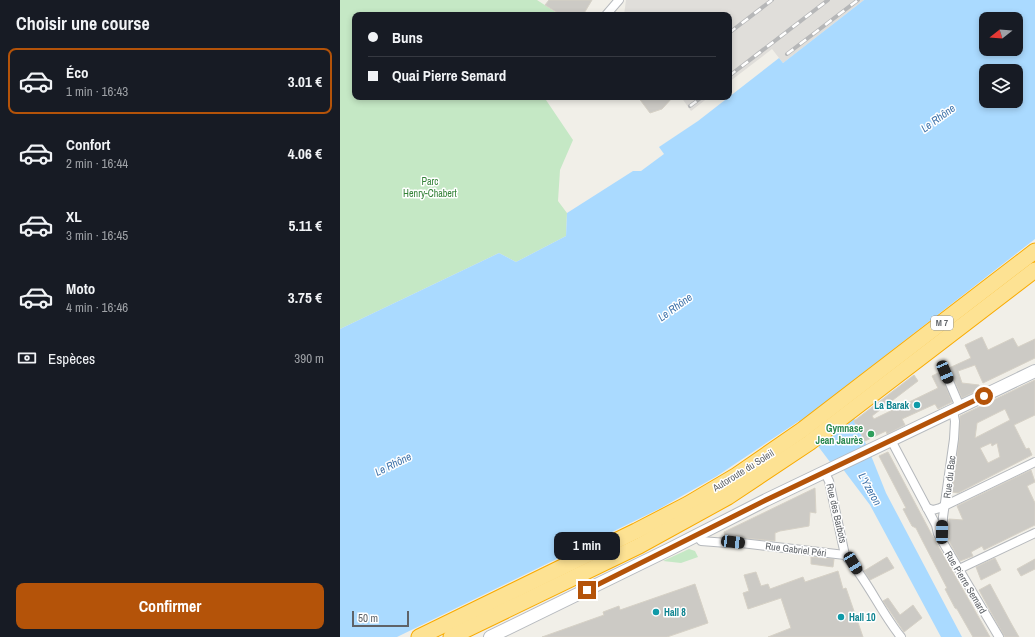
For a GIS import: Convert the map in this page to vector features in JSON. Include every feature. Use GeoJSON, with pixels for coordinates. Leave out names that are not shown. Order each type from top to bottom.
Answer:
{"type":"FeatureCollection","features":[{"type":"Feature","properties":{"kind":"highway","name":"Autoroute du Soleil"},"geometry":{"type":"LineString","coordinates":[[451,637],[678,526],[734,494],[806,437],[849,395],[1035,251]]}},
{"type":"Feature","properties":{"kind":"highway","name":"Autoroute du Soleil"},"geometry":{"type":"LineString","coordinates":[[419,637],[682,507],[752,465],[855,409],[1035,270]]}},
{"type":"Feature","properties":{"kind":"main road"},"geometry":{"type":"LineString","coordinates":[[490,637],[698,536],[766,500],[1035,371]]}},
{"type":"Feature","properties":{"kind":"street"},"geometry":{"type":"LineString","coordinates":[[609,12],[620,0]]}},
{"type":"Feature","properties":{"kind":"street","name":"Rue du Bac"},"geometry":{"type":"LineString","coordinates":[[944,544],[942,524],[954,439],[956,409],[945,372]]}},
{"type":"Feature","properties":{"kind":"street","name":"Rue Pierre Semard"},"geometry":{"type":"LineString","coordinates":[[891,440],[944,544],[999,637]]}},
{"type":"Feature","properties":{"kind":"street"},"geometry":{"type":"LineString","coordinates":[[927,508],[937,510],[1035,462]]}},
{"type":"Feature","properties":{"kind":"street","name":"Rue des Barbots"},"geometry":{"type":"LineString","coordinates":[[831,470],[829,481],[845,555]]}},
{"type":"Feature","properties":{"kind":"street"},"geometry":{"type":"LineString","coordinates":[[959,569],[1035,533]]}},
{"type":"Feature","properties":{"kind":"street","name":"Rue Gabriel Péri"},"geometry":{"type":"LineString","coordinates":[[698,536],[701,540],[727,543],[733,542],[845,555]]}},
{"type":"Feature","properties":{"kind":"street"},"geometry":{"type":"LineString","coordinates":[[845,555],[853,563],[882,612],[901,637]]}},
{"type":"Feature","properties":{"kind":"shaded area"},"geometry":{"type":"Polygon","coordinates":[[[626,0],[864,0],[783,63],[772,49],[732,80],[732,12],[624,12],[626,0]]]}},
{"type":"Feature","properties":{"kind":"shaded area"},"geometry":{"type":"Polygon","coordinates":[[[683,100],[705,100],[691,111],[683,100]]]}},
{"type":"Feature","properties":{"kind":"green space","name":"Parc Henry-Chabert"},"geometry":{"type":"Polygon","coordinates":[[[340,0],[537,0],[555,12],[352,12],[352,100],[546,100],[573,140],[560,170],[558,201],[567,213],[566,236],[516,262],[499,253],[340,329],[340,0]]]}},
{"type":"Feature","properties":{"kind":"green space"},"geometry":{"type":"Polygon","coordinates":[[[689,549],[695,551],[698,557],[681,563],[663,561],[689,549]]]}},
{"type":"Feature","properties":{"kind":"water"},"geometry":{"type":"Polygon","coordinates":[[[864,0],[1035,0],[1035,239],[841,390],[870,453],[886,493],[962,637],[941,637],[870,505],[836,460],[830,462],[799,421],[717,476],[659,509],[397,637],[340,637],[340,329],[499,253],[516,262],[566,236],[567,213],[633,171],[641,171],[664,154],[659,147],[698,121],[725,100],[732,100],[732,95],[779,58],[783,63],[864,0]]]}},
{"type":"Feature","properties":{"kind":"building"},"geometry":{"type":"Polygon","coordinates":[[[549,0],[592,0],[585,12],[556,12],[545,5],[549,0]]]}},
{"type":"Feature","properties":{"kind":"building"},"geometry":{"type":"Polygon","coordinates":[[[640,100],[670,100],[662,109],[650,113],[640,100]]]}},
{"type":"Feature","properties":{"kind":"building"},"geometry":{"type":"Polygon","coordinates":[[[982,337],[988,350],[1013,338],[1018,347],[1035,339],[1035,358],[983,383],[975,365],[958,371],[962,383],[979,385],[980,389],[962,398],[949,368],[971,358],[965,345],[982,337]]]}},
{"type":"Feature","properties":{"kind":"building"},"geometry":{"type":"Polygon","coordinates":[[[940,372],[952,402],[938,409],[935,404],[902,419],[905,425],[887,434],[886,431],[865,441],[854,421],[914,375],[918,381],[872,416],[874,419],[938,388],[932,376],[940,372]]]}},
{"type":"Feature","properties":{"kind":"building"},"geometry":{"type":"Polygon","coordinates":[[[1035,380],[1035,415],[1014,425],[1026,449],[1029,448],[1032,455],[958,493],[952,492],[959,440],[960,416],[1035,380]],[[1005,409],[977,423],[975,438],[1010,420],[1005,409]],[[991,443],[980,448],[988,463],[1000,457],[997,443],[992,446],[991,443]]]}},
{"type":"Feature","properties":{"kind":"building"},"geometry":{"type":"Polygon","coordinates":[[[888,452],[933,537],[990,637],[973,637],[955,608],[945,589],[947,588],[916,528],[912,526],[903,509],[906,508],[879,456],[888,452]]]}},
{"type":"Feature","properties":{"kind":"building"},"geometry":{"type":"Polygon","coordinates":[[[1031,470],[1035,482],[1027,486],[1035,503],[1035,525],[984,550],[982,546],[971,552],[973,556],[960,561],[950,543],[949,533],[949,519],[963,520],[957,506],[1031,470]]]}},
{"type":"Feature","properties":{"kind":"building"},"geometry":{"type":"Polygon","coordinates":[[[815,488],[816,513],[810,512],[809,526],[775,533],[775,541],[725,537],[724,532],[815,488]]]}},
{"type":"Feature","properties":{"kind":"building"},"geometry":{"type":"Polygon","coordinates":[[[811,557],[834,559],[833,567],[811,564],[811,557]]]}},
{"type":"Feature","properties":{"kind":"building"},"geometry":{"type":"Polygon","coordinates":[[[887,557],[894,568],[870,580],[864,571],[887,557]]]}},
{"type":"Feature","properties":{"kind":"building"},"geometry":{"type":"Polygon","coordinates":[[[995,558],[1001,570],[981,580],[976,567],[995,558]]]}},
{"type":"Feature","properties":{"kind":"building"},"geometry":{"type":"Polygon","coordinates":[[[1035,559],[1035,569],[1021,576],[1017,569],[1035,559]]]}},
{"type":"Feature","properties":{"kind":"building"},"geometry":{"type":"Polygon","coordinates":[[[838,571],[843,589],[846,588],[863,637],[768,637],[791,628],[781,598],[748,609],[743,593],[749,591],[744,575],[756,572],[761,586],[768,584],[770,589],[803,577],[805,582],[838,571]]]}},
{"type":"Feature","properties":{"kind":"building","name":"Hall 8"},"geometry":{"type":"Polygon","coordinates":[[[695,584],[708,623],[667,637],[542,637],[604,615],[603,612],[619,606],[620,610],[695,584]]]}},
{"type":"Feature","properties":{"kind":"building"},"geometry":{"type":"Polygon","coordinates":[[[990,584],[1019,637],[1005,637],[993,616],[979,590],[990,584]]]}},
{"type":"Feature","properties":{"kind":"building"},"geometry":{"type":"Polygon","coordinates":[[[888,598],[900,615],[913,605],[922,618],[904,632],[883,601],[888,598]]]}},
{"type":"Feature","properties":{"kind":"railway"},"geometry":{"type":"LineString","coordinates":[[732,31],[772,0]]}},
{"type":"Feature","properties":{"kind":"railway"},"geometry":{"type":"LineString","coordinates":[[732,74],[828,0]]}},
{"type":"Feature","properties":{"kind":"railway"},"geometry":{"type":"LineString","coordinates":[[787,54],[858,0]]}},
{"type":"Feature","properties":{"kind":"railway"},"geometry":{"type":"LineString","coordinates":[[690,106],[698,100]]}},
{"type":"Feature","properties":{"kind":"place","name":"La Barak"},"geometry":{"type":"Point","coordinates":[917,405]}},
{"type":"Feature","properties":{"kind":"place","name":"Gymnase Jean Jaurès"},"geometry":{"type":"Point","coordinates":[871,434]}},
{"type":"Feature","properties":{"kind":"place","name":"Hall 8"},"geometry":{"type":"Point","coordinates":[656,612]}},
{"type":"Feature","properties":{"kind":"place","name":"Hall 10"},"geometry":{"type":"Point","coordinates":[841,617]}},
{"type":"Feature","properties":{"kind":"route"},"geometry":{"type":"LineString","coordinates":[[587,590],[698,536],[766,500],[984,396]]}},
{"type":"Feature","properties":{"kind":"water label","name":"Le Rhône"},"geometry":{"type":"Point","coordinates":[938,118]}},
{"type":"Feature","properties":{"kind":"water label","name":"Le Rhône"},"geometry":{"type":"Point","coordinates":[675,307]}},
{"type":"Feature","properties":{"kind":"water label","name":"Le Rhône"},"geometry":{"type":"Point","coordinates":[393,464]}},
{"type":"Feature","properties":{"kind":"water label","name":"L'Yzeron"},"geometry":{"type":"Point","coordinates":[870,489]}}]}
